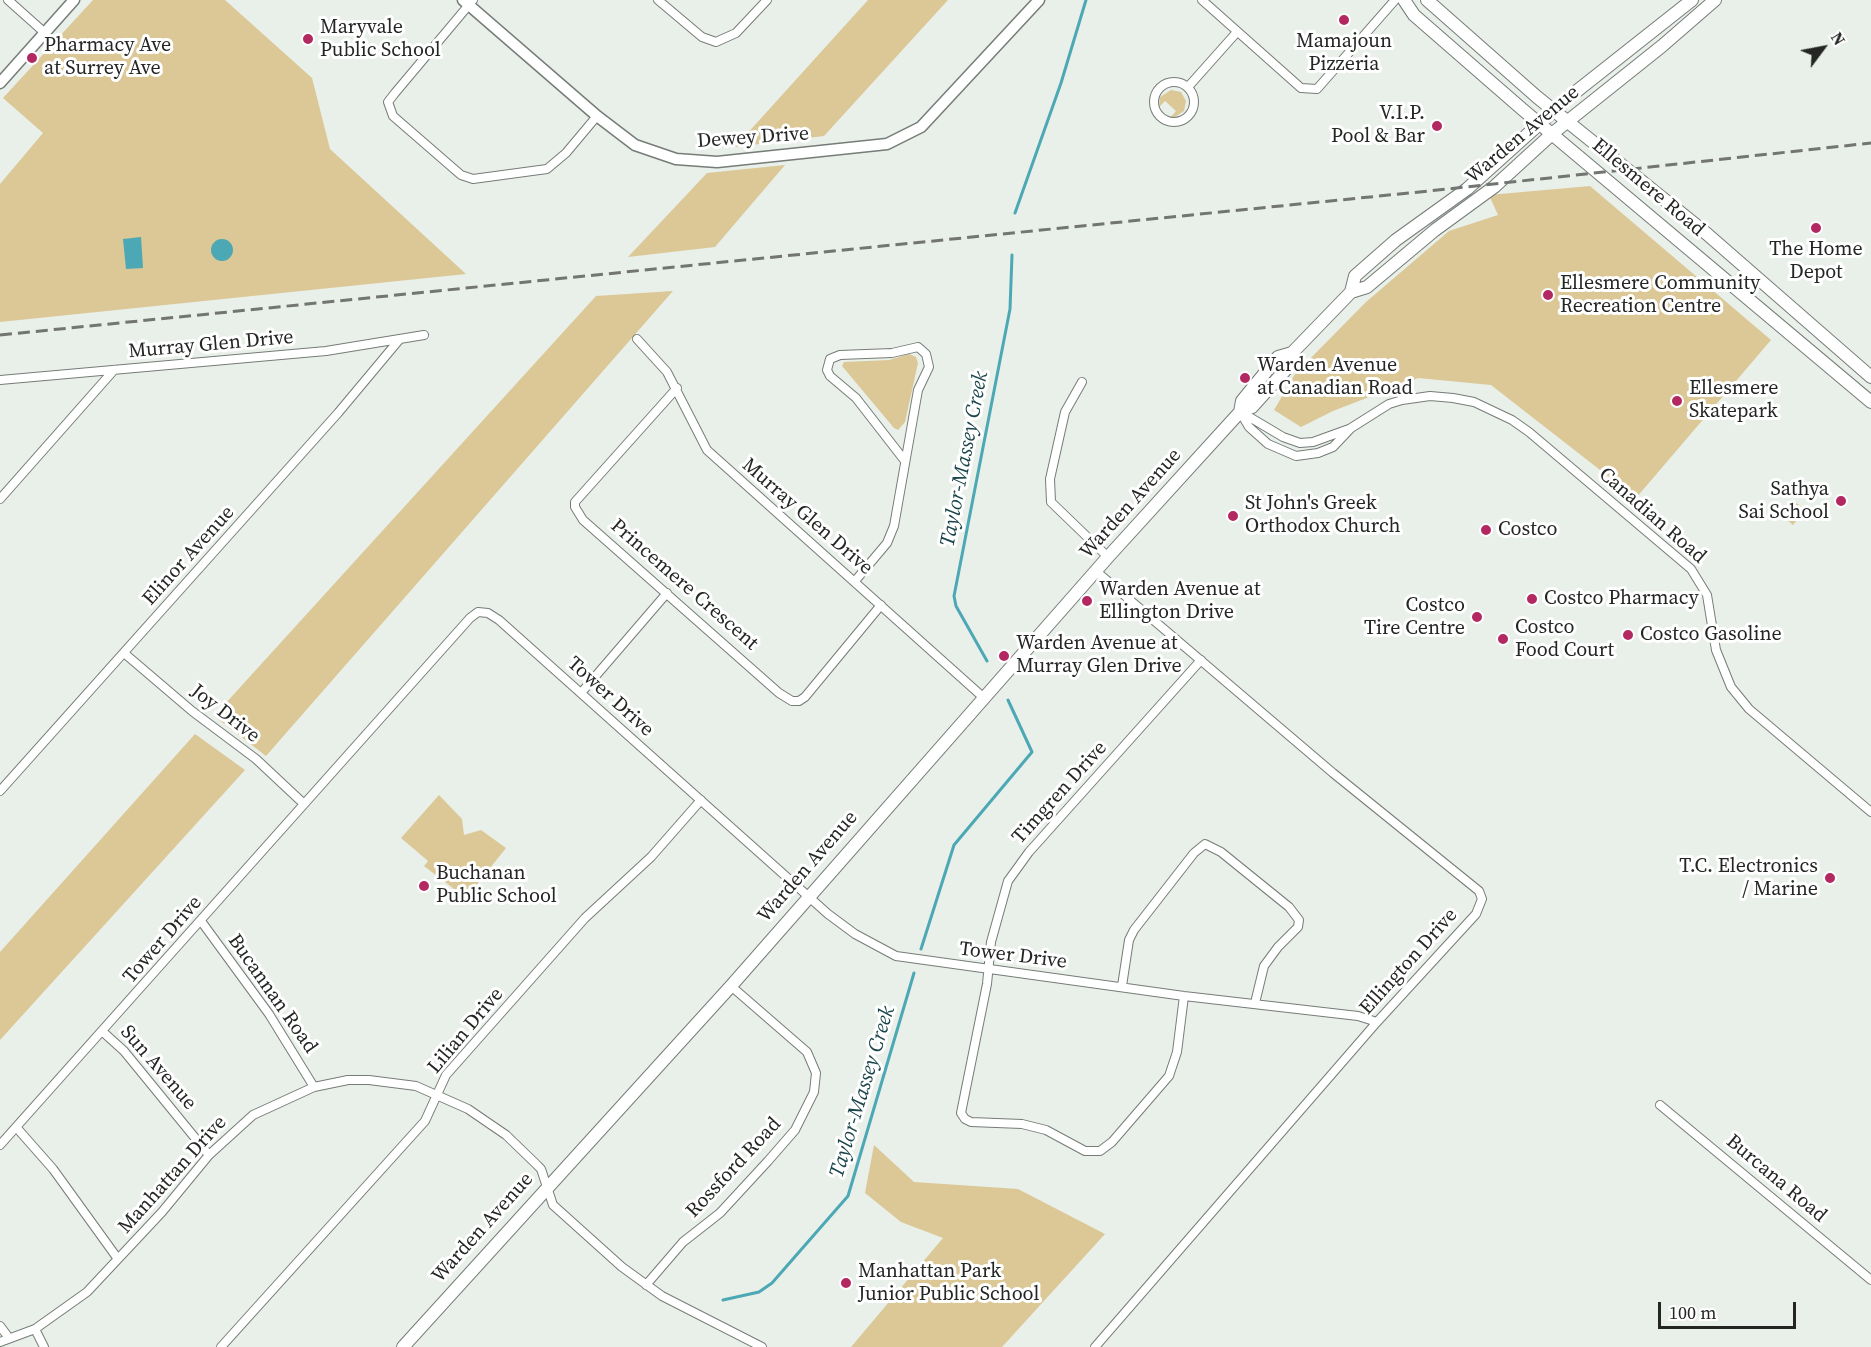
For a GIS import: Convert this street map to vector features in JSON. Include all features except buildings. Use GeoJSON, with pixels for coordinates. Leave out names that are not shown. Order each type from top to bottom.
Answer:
{"type":"FeatureCollection","features":[{"type":"Feature","properties":{"kind":"main road","name":"Ellesmere Road"},"geometry":{"type":"LineString","coordinates":[[1404,0],[1414,15],[1871,402]]}},
{"type":"Feature","properties":{"kind":"main road","name":"Ellesmere Road"},"geometry":{"type":"LineString","coordinates":[[1427,0],[1554,111],[1707,234],[1871,377]]}},
{"type":"Feature","properties":{"kind":"main road","name":"Warden Avenue"},"geometry":{"type":"LineString","coordinates":[[1351,292],[1355,276],[1396,240],[1467,189],[1540,122],[1692,0]]}},
{"type":"Feature","properties":{"kind":"main road","name":"Warden Avenue"},"geometry":{"type":"LineString","coordinates":[[403,1347],[731,986],[1108,557],[1240,412],[1242,401],[1278,357],[1292,353],[1351,292],[1366,287],[1436,230],[1494,187],[1567,121],[1662,46],[1715,0]]}},
{"type":"Feature","properties":{"kind":"main road"},"geometry":{"type":"LineString","coordinates":[[1834,370],[1845,356]]}},
{"type":"Feature","properties":{"kind":"street"},"geometry":{"type":"LineString","coordinates":[[8,0],[45,33]]}},
{"type":"Feature","properties":{"kind":"street"},"geometry":{"type":"LineString","coordinates":[[0,83],[74,0]]}},
{"type":"Feature","properties":{"kind":"street"},"geometry":{"type":"LineString","coordinates":[[658,0],[702,38],[716,42],[736,33],[767,0]]}},
{"type":"Feature","properties":{"kind":"street","name":"Dewey Drive"},"geometry":{"type":"LineString","coordinates":[[469,2],[597,116],[635,145],[676,159],[717,162],[887,144],[921,128],[1040,0]]}},
{"type":"Feature","properties":{"kind":"street"},"geometry":{"type":"LineString","coordinates":[[1202,0],[1301,88],[1317,89],[1395,0]]}},
{"type":"Feature","properties":{"kind":"street"},"geometry":{"type":"LineString","coordinates":[[469,2],[388,102],[393,116],[461,175],[473,179],[547,169],[566,153],[597,116]]}},
{"type":"Feature","properties":{"kind":"street"},"geometry":{"type":"LineString","coordinates":[[1188,87],[1237,32]]}},
{"type":"Feature","properties":{"kind":"street"},"geometry":{"type":"LineString","coordinates":[[1170,82],[1188,87],[1194,99],[1192,112],[1187,118],[1174,123],[1161,118],[1154,106],[1159,88],[1170,82]]}},
{"type":"Feature","properties":{"kind":"street","name":"Murray Glen Drive"},"geometry":{"type":"LineString","coordinates":[[0,380],[326,351],[423,335]]}},
{"type":"Feature","properties":{"kind":"street","name":"Murray Glen Drive"},"geometry":{"type":"LineString","coordinates":[[637,339],[668,372],[707,450],[984,698]]}},
{"type":"Feature","properties":{"kind":"street","name":"Elinor Avenue"},"geometry":{"type":"LineString","coordinates":[[0,791],[338,413],[399,340]]}},
{"type":"Feature","properties":{"kind":"street"},"geometry":{"type":"LineString","coordinates":[[855,581],[887,543],[894,526],[918,390],[929,367],[924,351],[918,347],[892,353],[840,355],[830,359],[827,370],[830,376],[856,398],[905,461]]}},
{"type":"Feature","properties":{"kind":"street"},"geometry":{"type":"LineString","coordinates":[[0,499],[114,370]]}},
{"type":"Feature","properties":{"kind":"street"},"geometry":{"type":"LineString","coordinates":[[1082,382],[1065,412],[1050,479],[1051,502],[1108,557]]}},
{"type":"Feature","properties":{"kind":"street","name":"Princemere Crescent"},"geometry":{"type":"LineString","coordinates":[[676,388],[575,501],[575,507],[583,520],[779,693],[792,701],[799,701],[804,697],[881,605]]}},
{"type":"Feature","properties":{"kind":"street","name":"Canadian Road"},"geometry":{"type":"LineString","coordinates":[[1240,412],[1283,438],[1300,443],[1314,442],[1351,428],[1389,404],[1430,396],[1474,402],[1512,420],[1691,569],[1707,596],[1716,650],[1731,687],[1749,709],[1871,812]]}},
{"type":"Feature","properties":{"kind":"street","name":"Canadian Road"},"geometry":{"type":"LineString","coordinates":[[1240,412],[1249,427],[1268,444],[1296,456],[1318,453],[1332,447],[1351,428]]}},
{"type":"Feature","properties":{"kind":"street","name":"Ellington Drive"},"geometry":{"type":"LineString","coordinates":[[1095,1347],[1377,1022],[1476,914],[1482,899],[1479,891],[1333,773],[1097,572]]}},
{"type":"Feature","properties":{"kind":"street"},"geometry":{"type":"LineString","coordinates":[[581,693],[667,593]]}},
{"type":"Feature","properties":{"kind":"street","name":"Tower Drive"},"geometry":{"type":"LineString","coordinates":[[0,1145],[470,618],[478,612],[488,613],[499,620],[855,934],[896,956],[1184,996],[1358,1016],[1377,1022]]}},
{"type":"Feature","properties":{"kind":"street","name":"Joy Drive"},"geometry":{"type":"LineString","coordinates":[[124,653],[192,711],[256,759],[304,804]]}},
{"type":"Feature","properties":{"kind":"street","name":"Timgren Drive"},"geometry":{"type":"LineString","coordinates":[[1184,996],[1177,1052],[1169,1076],[1112,1142],[1100,1151],[1085,1151],[1046,1130],[1022,1124],[971,1122],[961,1113],[996,918],[1008,881],[1015,869],[1201,660]]}},
{"type":"Feature","properties":{"kind":"street","name":"Lilian Drive"},"geometry":{"type":"LineString","coordinates":[[221,1347],[425,1121],[446,1075],[585,918],[651,857],[701,800]]}},
{"type":"Feature","properties":{"kind":"street"},"geometry":{"type":"LineString","coordinates":[[1122,986],[1128,940],[1199,847],[1204,844],[1221,852],[1289,907],[1299,920],[1298,927],[1278,947],[1264,966],[1255,1003]]}},
{"type":"Feature","properties":{"kind":"street","name":"Bucannan Road"},"geometry":{"type":"LineString","coordinates":[[201,921],[269,1014],[314,1087]]}},
{"type":"Feature","properties":{"kind":"street","name":"Rossford Road"},"geometry":{"type":"LineString","coordinates":[[646,1285],[683,1242],[720,1212],[795,1130],[813,1092],[816,1072],[807,1052],[731,986]]}},
{"type":"Feature","properties":{"kind":"street","name":"Sun Avenue"},"geometry":{"type":"LineString","coordinates":[[103,1032],[124,1051],[209,1155]]}},
{"type":"Feature","properties":{"kind":"street","name":"Manhattan Drive"},"geometry":{"type":"LineString","coordinates":[[0,1342],[35,1329],[81,1297],[118,1259],[209,1155],[253,1115],[314,1087],[348,1080],[369,1080],[406,1083],[468,1109],[506,1135],[541,1169],[553,1205],[622,1267],[646,1285],[752,1344],[762,1347]]}},
{"type":"Feature","properties":{"kind":"street","name":"Burcana Road"},"geometry":{"type":"LineString","coordinates":[[1660,1105],[1871,1280]]}},
{"type":"Feature","properties":{"kind":"street"},"geometry":{"type":"LineString","coordinates":[[16,1127],[53,1169],[118,1259]]}},
{"type":"Feature","properties":{"kind":"street"},"geometry":{"type":"LineString","coordinates":[[0,1326],[9,1338]]}},
{"type":"Feature","properties":{"kind":"street"},"geometry":{"type":"LineString","coordinates":[[35,1329],[44,1347]]}},
{"type":"Feature","properties":{"kind":"shaded area"},"geometry":{"type":"Polygon","coordinates":[[[93,0],[225,0],[312,78],[330,149],[466,274],[0,322],[0,184],[43,133],[3,98],[93,0]]]}},
{"type":"Feature","properties":{"kind":"shaded area"},"geometry":{"type":"Polygon","coordinates":[[[868,0],[948,0],[824,136],[735,147],[868,0]]]}},
{"type":"Feature","properties":{"kind":"shaded area"},"geometry":{"type":"Polygon","coordinates":[[[1171,90],[1181,92],[1186,101],[1184,111],[1175,117],[1171,117],[1176,111],[1165,101],[1159,107],[1160,97],[1171,90]]]}},
{"type":"Feature","properties":{"kind":"shaded area"},"geometry":{"type":"Polygon","coordinates":[[[785,165],[715,247],[628,257],[707,173],[785,165]]]}},
{"type":"Feature","properties":{"kind":"shaded area"},"geometry":{"type":"Polygon","coordinates":[[[1590,186],[1771,340],[1636,498],[1491,385],[1418,378],[1333,411],[1301,427],[1274,410],[1295,374],[1366,302],[1449,231],[1498,215],[1489,195],[1590,186]]]}},
{"type":"Feature","properties":{"kind":"shaded area"},"geometry":{"type":"Polygon","coordinates":[[[673,291],[266,756],[214,716],[596,296],[673,291]]]}},
{"type":"Feature","properties":{"kind":"shaded area"},"geometry":{"type":"Polygon","coordinates":[[[909,354],[916,357],[918,363],[905,422],[898,430],[842,366],[844,362],[889,360],[909,354]]]}},
{"type":"Feature","properties":{"kind":"shaded area"},"geometry":{"type":"Polygon","coordinates":[[[1793,500],[1805,510],[1793,525],[1780,514],[1793,500]]]}},
{"type":"Feature","properties":{"kind":"shaded area"},"geometry":{"type":"Polygon","coordinates":[[[195,734],[245,770],[0,1040],[0,952],[195,734]]]}},
{"type":"Feature","properties":{"kind":"shaded area"},"geometry":{"type":"Polygon","coordinates":[[[439,795],[462,819],[464,835],[481,830],[506,848],[466,898],[424,866],[428,861],[401,838],[439,795]]]}},
{"type":"Feature","properties":{"kind":"shaded area"},"geometry":{"type":"Polygon","coordinates":[[[874,1145],[914,1182],[1018,1189],[1105,1234],[1002,1347],[851,1347],[943,1238],[901,1222],[865,1193],[874,1145]]]}},
{"type":"Feature","properties":{"kind":"water"},"geometry":{"type":"Polygon","coordinates":[[[141,237],[143,268],[126,269],[123,239],[141,237]]]}},
{"type":"Feature","properties":{"kind":"water"},"geometry":{"type":"Polygon","coordinates":[[[218,239],[226,239],[233,246],[233,254],[226,261],[218,261],[211,254],[211,246],[218,239]]]}},
{"type":"Feature","properties":{"kind":"waterway","name":"Taylor-Massey Creek"},"geometry":{"type":"LineString","coordinates":[[1015,213],[1061,83],[1086,0]]}},
{"type":"Feature","properties":{"kind":"waterway","name":"Taylor-Massey Creek"},"geometry":{"type":"LineString","coordinates":[[987,661],[956,606],[954,596],[1010,309],[1012,255]]}},
{"type":"Feature","properties":{"kind":"waterway","name":"Taylor-Massey Creek"},"geometry":{"type":"LineString","coordinates":[[921,949],[954,845],[1032,752],[1008,700]]}},
{"type":"Feature","properties":{"kind":"waterway","name":"Taylor-Massey Creek"},"geometry":{"type":"LineString","coordinates":[[723,1300],[759,1292],[772,1283],[848,1196],[914,973]]}},
{"type":"Feature","properties":{"kind":"railway"},"geometry":{"type":"LineString","coordinates":[[0,335],[1429,191],[1871,143]]}},
{"type":"Feature","properties":{"kind":"place","name":"Mamajoun Pizzeria"},"geometry":{"type":"Point","coordinates":[1344,20]}},
{"type":"Feature","properties":{"kind":"place","name":"Maryvale Public School"},"geometry":{"type":"Point","coordinates":[308,39]}},
{"type":"Feature","properties":{"kind":"place","name":"Pharmacy Ave at Surrey Ave"},"geometry":{"type":"Point","coordinates":[32,58]}},
{"type":"Feature","properties":{"kind":"place","name":"V.I.P. Pool & Bar"},"geometry":{"type":"Point","coordinates":[1437,126]}},
{"type":"Feature","properties":{"kind":"place","name":"The Home Depot"},"geometry":{"type":"Point","coordinates":[1816,228]}},
{"type":"Feature","properties":{"kind":"place","name":"Ellesmere Community Recreation Centre"},"geometry":{"type":"Point","coordinates":[1548,295]}},
{"type":"Feature","properties":{"kind":"place","name":"Warden Avenue at Canadian Road"},"geometry":{"type":"Point","coordinates":[1245,378]}},
{"type":"Feature","properties":{"kind":"place","name":"Ellesmere Skatepark"},"geometry":{"type":"Point","coordinates":[1677,401]}},
{"type":"Feature","properties":{"kind":"place","name":"Sathya Sai School"},"geometry":{"type":"Point","coordinates":[1841,501]}},
{"type":"Feature","properties":{"kind":"place","name":"St John's Greek Orthodox Church"},"geometry":{"type":"Point","coordinates":[1233,516]}},
{"type":"Feature","properties":{"kind":"place","name":"Costco"},"geometry":{"type":"Point","coordinates":[1486,530]}},
{"type":"Feature","properties":{"kind":"place","name":"Costco Pharmacy"},"geometry":{"type":"Point","coordinates":[1532,599]}},
{"type":"Feature","properties":{"kind":"place","name":"Warden Avenue at Ellington Drive"},"geometry":{"type":"Point","coordinates":[1087,601]}},
{"type":"Feature","properties":{"kind":"place","name":"Costco Tire Centre"},"geometry":{"type":"Point","coordinates":[1477,617]}},
{"type":"Feature","properties":{"kind":"place","name":"Costco Gasoline"},"geometry":{"type":"Point","coordinates":[1628,635]}},
{"type":"Feature","properties":{"kind":"place","name":"Costco Food Court"},"geometry":{"type":"Point","coordinates":[1503,639]}},
{"type":"Feature","properties":{"kind":"place","name":"Warden Avenue at Murray Glen Drive"},"geometry":{"type":"Point","coordinates":[1004,656]}},
{"type":"Feature","properties":{"kind":"place","name":"T.C. Electronics / Marine"},"geometry":{"type":"Point","coordinates":[1830,878]}},
{"type":"Feature","properties":{"kind":"place","name":"Buchanan Public School"},"geometry":{"type":"Point","coordinates":[424,886]}},
{"type":"Feature","properties":{"kind":"place","name":"Manhattan Park Junior Public School"},"geometry":{"type":"Point","coordinates":[846,1283]}}]}
